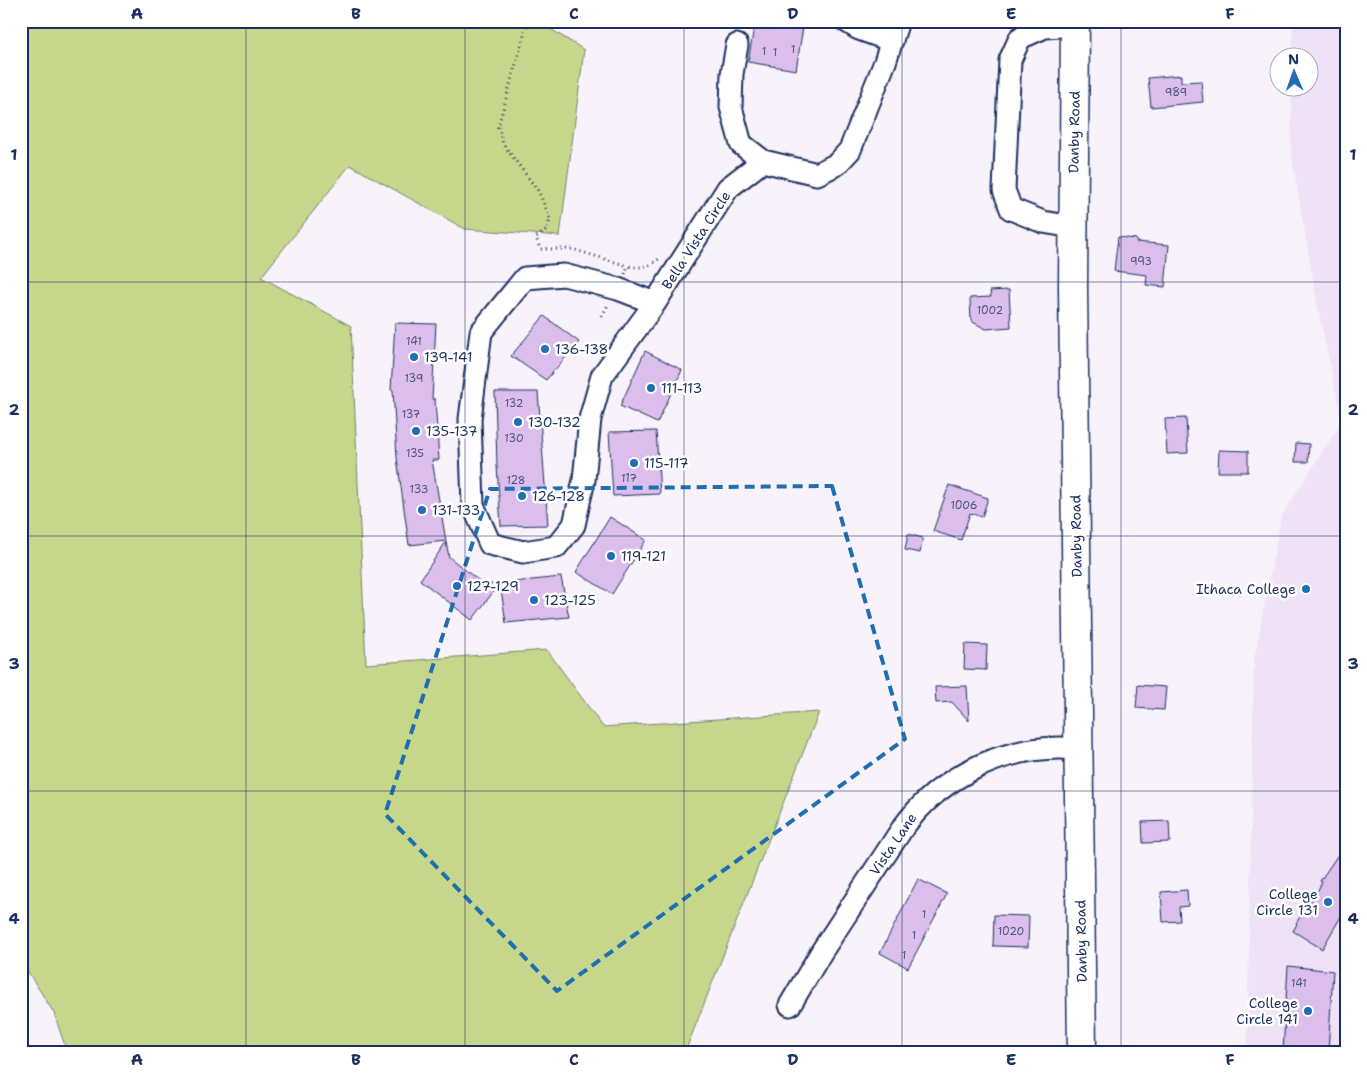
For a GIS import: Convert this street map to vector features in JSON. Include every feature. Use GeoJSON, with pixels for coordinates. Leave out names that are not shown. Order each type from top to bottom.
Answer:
{"type":"FeatureCollection","features":[{"type":"Feature","properties":{"kind":"main road","name":"Danby Road"},"geometry":{"type":"LineString","coordinates":[[1075,23],[1073,287],[1082,1052]]}},
{"type":"Feature","properties":{"kind":"street"},"geometry":{"type":"LineString","coordinates":[[846,21],[859,29],[892,42]]}},
{"type":"Feature","properties":{"kind":"street"},"geometry":{"type":"LineString","coordinates":[[737,45],[732,74],[730,107],[741,144],[764,161],[817,174],[837,164],[850,150],[886,62],[898,21]]}},
{"type":"Feature","properties":{"kind":"street"},"geometry":{"type":"LineString","coordinates":[[1073,227],[1043,222],[1011,209],[1004,190],[1010,60],[1020,38],[1045,27],[1075,23]]}},
{"type":"Feature","properties":{"kind":"street","name":"Bella Vista Circle"},"geometry":{"type":"LineString","coordinates":[[655,303],[618,289],[564,275],[525,278],[481,332],[470,419],[473,505],[490,544],[523,552],[556,547],[574,525],[584,480],[590,419],[602,376],[655,303],[728,188],[764,161]]}},
{"type":"Feature","properties":{"kind":"street","name":"Vista Lane"},"geometry":{"type":"LineString","coordinates":[[790,1005],[902,829],[914,812],[926,800],[953,779],[994,760],[1045,748],[1079,749]]}},
{"type":"Feature","properties":{"kind":"path"},"geometry":{"type":"LineString","coordinates":[[528,21],[498,126],[503,144],[539,192],[550,219],[547,230],[536,237],[540,249],[572,249],[639,269],[648,266],[665,252]]}},
{"type":"Feature","properties":{"kind":"path"},"geometry":{"type":"LineString","coordinates":[[602,316],[618,289],[628,266]]}},
{"type":"Feature","properties":{"kind":"highlighted area"},"geometry":{"type":"Polygon","coordinates":[[[832,486],[905,739],[557,991],[385,814],[490,489],[832,486]]]}},
{"type":"Feature","properties":{"kind":"shaded area","name":"Ithaca College"},"geometry":{"type":"Polygon","coordinates":[[[1293,21],[1346,21],[1346,1052],[1247,1052],[1254,660],[1281,517],[1342,421],[1320,319],[1291,153],[1292,98],[1320,98],[1320,48],[1292,48],[1293,21]]]}},
{"type":"Feature","properties":{"kind":"green space"},"geometry":{"type":"Polygon","coordinates":[[[21,21],[538,21],[584,50],[560,236],[465,229],[350,165],[261,277],[351,326],[366,664],[547,650],[603,727],[819,712],[685,1052],[67,1052],[54,1013],[21,961],[21,21]]]}},
{"type":"Feature","properties":{"kind":"building"},"geometry":{"type":"Polygon","coordinates":[[[755,21],[804,21],[796,70],[748,62],[755,21]]]}},
{"type":"Feature","properties":{"kind":"building"},"geometry":{"type":"Polygon","coordinates":[[[1181,75],[1181,82],[1201,81],[1203,102],[1151,107],[1148,78],[1181,75]]]}},
{"type":"Feature","properties":{"kind":"building"},"geometry":{"type":"Polygon","coordinates":[[[1118,237],[1136,239],[1136,242],[1169,245],[1165,287],[1146,285],[1147,275],[1114,271],[1118,237]]]}},
{"type":"Feature","properties":{"kind":"building"},"geometry":{"type":"Polygon","coordinates":[[[1009,290],[1011,327],[986,329],[971,321],[970,298],[991,297],[990,291],[1009,290]]]}},
{"type":"Feature","properties":{"kind":"building","name":"136-138"},"geometry":{"type":"Polygon","coordinates":[[[544,316],[579,342],[546,380],[511,356],[544,316]]]}},
{"type":"Feature","properties":{"kind":"building"},"geometry":{"type":"Polygon","coordinates":[[[395,323],[436,324],[432,399],[435,399],[439,460],[432,460],[446,541],[409,545],[397,458],[393,390],[391,390],[395,323]]]}},
{"type":"Feature","properties":{"kind":"building","name":"111-113"},"geometry":{"type":"Polygon","coordinates":[[[645,351],[682,370],[657,423],[620,406],[645,351]]]}},
{"type":"Feature","properties":{"kind":"building"},"geometry":{"type":"Polygon","coordinates":[[[495,392],[538,392],[548,525],[501,526],[495,392]]]}},
{"type":"Feature","properties":{"kind":"building"},"geometry":{"type":"Polygon","coordinates":[[[1186,418],[1188,453],[1167,454],[1165,419],[1186,418]]]}},
{"type":"Feature","properties":{"kind":"building","name":"115-117"},"geometry":{"type":"Polygon","coordinates":[[[656,431],[660,494],[613,496],[609,432],[656,431]]]}},
{"type":"Feature","properties":{"kind":"building"},"geometry":{"type":"Polygon","coordinates":[[[1296,443],[1309,444],[1308,462],[1295,462],[1296,443]]]}},
{"type":"Feature","properties":{"kind":"building"},"geometry":{"type":"Polygon","coordinates":[[[1219,450],[1248,451],[1248,472],[1218,472],[1219,450]]]}},
{"type":"Feature","properties":{"kind":"building"},"geometry":{"type":"Polygon","coordinates":[[[949,485],[988,498],[982,517],[970,513],[961,540],[933,531],[949,485]]]}},
{"type":"Feature","properties":{"kind":"building","name":"119-121"},"geometry":{"type":"Polygon","coordinates":[[[610,517],[646,540],[612,594],[576,572],[610,517]]]}},
{"type":"Feature","properties":{"kind":"building"},"geometry":{"type":"Polygon","coordinates":[[[908,534],[923,538],[920,553],[905,550],[908,534]]]}},
{"type":"Feature","properties":{"kind":"building","name":"127-129"},"geometry":{"type":"Polygon","coordinates":[[[446,542],[449,557],[484,585],[500,583],[472,620],[420,580],[446,542]]]}},
{"type":"Feature","properties":{"kind":"building","name":"123-125"},"geometry":{"type":"Polygon","coordinates":[[[561,577],[569,617],[506,623],[500,583],[561,577]]]}},
{"type":"Feature","properties":{"kind":"building"},"geometry":{"type":"Polygon","coordinates":[[[965,644],[987,645],[986,670],[964,669],[965,644]]]}},
{"type":"Feature","properties":{"kind":"building"},"geometry":{"type":"Polygon","coordinates":[[[1138,685],[1166,687],[1164,710],[1136,708],[1138,685]]]}},
{"type":"Feature","properties":{"kind":"building"},"geometry":{"type":"Polygon","coordinates":[[[967,686],[969,721],[952,702],[936,703],[935,687],[967,686]]]}},
{"type":"Feature","properties":{"kind":"building"},"geometry":{"type":"Polygon","coordinates":[[[1169,821],[1170,842],[1143,843],[1142,822],[1169,821]]]}},
{"type":"Feature","properties":{"kind":"building","name":"College Circle 131"},"geometry":{"type":"Polygon","coordinates":[[[1346,843],[1346,908],[1322,949],[1293,931],[1296,923],[1318,890],[1322,882],[1320,881],[1346,843]]]}},
{"type":"Feature","properties":{"kind":"building"},"geometry":{"type":"Polygon","coordinates":[[[918,879],[947,894],[908,968],[880,953],[918,879]]]}},
{"type":"Feature","properties":{"kind":"building"},"geometry":{"type":"Polygon","coordinates":[[[1187,890],[1188,906],[1179,907],[1180,921],[1163,922],[1161,892],[1187,890]]]}},
{"type":"Feature","properties":{"kind":"building"},"geometry":{"type":"Polygon","coordinates":[[[994,915],[1029,916],[1028,947],[993,946],[994,915]]]}},
{"type":"Feature","properties":{"kind":"building","name":"College Circle 141"},"geometry":{"type":"Polygon","coordinates":[[[1288,966],[1333,971],[1328,1052],[1283,1052],[1288,966]]]}},
{"type":"Feature","properties":{"kind":"place","name":"136-138"},"geometry":{"type":"Point","coordinates":[545,349]}},
{"type":"Feature","properties":{"kind":"place","name":"139-141"},"geometry":{"type":"Point","coordinates":[414,357]}},
{"type":"Feature","properties":{"kind":"place","name":"111-113"},"geometry":{"type":"Point","coordinates":[651,388]}},
{"type":"Feature","properties":{"kind":"place","name":"130-132"},"geometry":{"type":"Point","coordinates":[518,422]}},
{"type":"Feature","properties":{"kind":"place","name":"135-137"},"geometry":{"type":"Point","coordinates":[416,431]}},
{"type":"Feature","properties":{"kind":"place","name":"115-117"},"geometry":{"type":"Point","coordinates":[634,463]}},
{"type":"Feature","properties":{"kind":"place","name":"126-128"},"geometry":{"type":"Point","coordinates":[522,496]}},
{"type":"Feature","properties":{"kind":"place","name":"131-133"},"geometry":{"type":"Point","coordinates":[422,510]}},
{"type":"Feature","properties":{"kind":"place","name":"119-121"},"geometry":{"type":"Point","coordinates":[611,556]}},
{"type":"Feature","properties":{"kind":"place","name":"127-129"},"geometry":{"type":"Point","coordinates":[457,586]}},
{"type":"Feature","properties":{"kind":"place","name":"Ithaca College"},"geometry":{"type":"Point","coordinates":[1306,589]}},
{"type":"Feature","properties":{"kind":"place","name":"123-125"},"geometry":{"type":"Point","coordinates":[534,600]}},
{"type":"Feature","properties":{"kind":"place","name":"College Circle 131"},"geometry":{"type":"Point","coordinates":[1328,902]}},
{"type":"Feature","properties":{"kind":"place","name":"College Circle 141"},"geometry":{"type":"Point","coordinates":[1308,1011]}}]}
